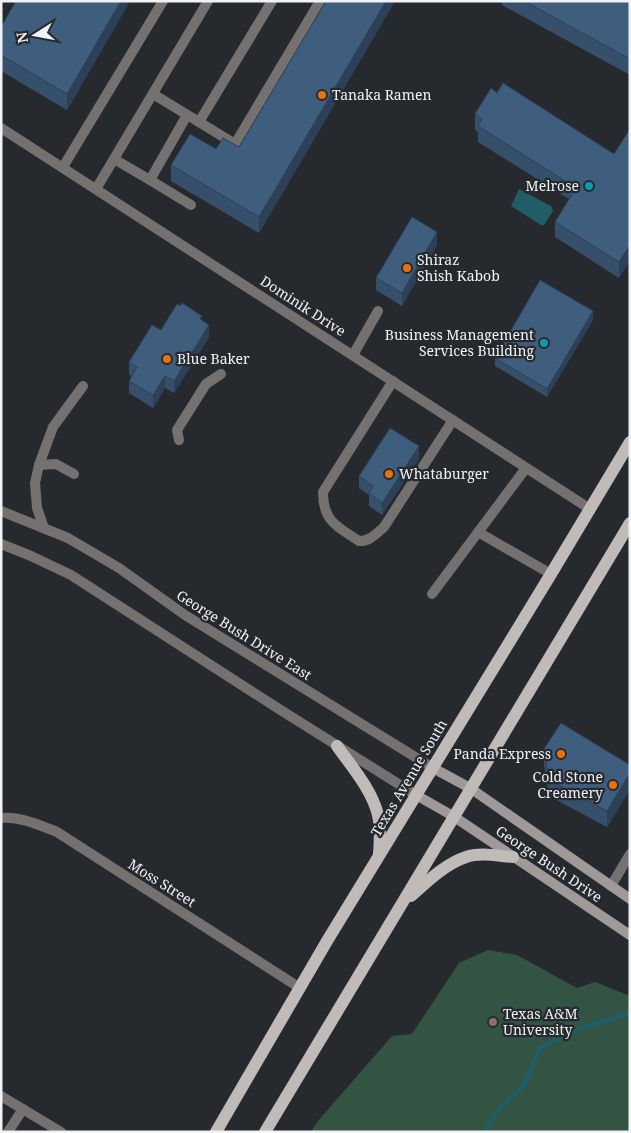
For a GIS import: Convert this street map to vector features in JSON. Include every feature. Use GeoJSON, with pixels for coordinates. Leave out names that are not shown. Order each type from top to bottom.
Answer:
{"type":"FeatureCollection","features":[{"type":"Feature","properties":{"kind":"main road","name":"Texas Avenue South"},"geometry":{"type":"LineString","coordinates":[[216,1132],[327,941],[630,442]]}},
{"type":"Feature","properties":{"kind":"main road"},"geometry":{"type":"LineString","coordinates":[[265,1132],[630,524]]}},
{"type":"Feature","properties":{"kind":"main road"},"geometry":{"type":"LineString","coordinates":[[337,746],[364,784],[375,805],[379,816],[379,856]]}},
{"type":"Feature","properties":{"kind":"main road","name":"George Bush Drive East"},"geometry":{"type":"LineString","coordinates":[[433,768],[470,788]]}},
{"type":"Feature","properties":{"kind":"main road","name":"George Bush Drive"},"geometry":{"type":"LineString","coordinates":[[470,788],[630,899]]}},
{"type":"Feature","properties":{"kind":"main road"},"geometry":{"type":"LineString","coordinates":[[416,795],[453,816]]}},
{"type":"Feature","properties":{"kind":"main road","name":"George Bush Drive"},"geometry":{"type":"LineString","coordinates":[[453,816],[630,935]]}},
{"type":"Feature","properties":{"kind":"main road"},"geometry":{"type":"LineString","coordinates":[[404,902],[434,876],[466,857],[481,855],[513,857]]}},
{"type":"Feature","properties":{"kind":"street"},"geometry":{"type":"LineString","coordinates":[[63,167],[163,1]]}},
{"type":"Feature","properties":{"kind":"street"},"geometry":{"type":"LineString","coordinates":[[96,189],[208,1]]}},
{"type":"Feature","properties":{"kind":"street"},"geometry":{"type":"LineString","coordinates":[[199,122],[272,1]]}},
{"type":"Feature","properties":{"kind":"street"},"geometry":{"type":"LineString","coordinates":[[153,94],[235,144],[320,1]]}},
{"type":"Feature","properties":{"kind":"street"},"geometry":{"type":"LineString","coordinates":[[150,180],[187,115]]}},
{"type":"Feature","properties":{"kind":"street","name":"Dominik Drive"},"geometry":{"type":"LineString","coordinates":[[1,128],[590,509]]}},
{"type":"Feature","properties":{"kind":"street"},"geometry":{"type":"LineString","coordinates":[[114,159],[191,205]]}},
{"type":"Feature","properties":{"kind":"street"},"geometry":{"type":"LineString","coordinates":[[353,355],[378,311]]}},
{"type":"Feature","properties":{"kind":"street"},"geometry":{"type":"LineString","coordinates":[[179,440],[177,430],[206,384],[220,374]]}},
{"type":"Feature","properties":{"kind":"street"},"geometry":{"type":"LineString","coordinates":[[393,381],[323,492],[324,506],[332,523],[359,541],[363,542],[372,537],[384,527],[453,420]]}},
{"type":"Feature","properties":{"kind":"street"},"geometry":{"type":"LineString","coordinates":[[44,528],[37,508],[35,484],[39,465],[53,427],[84,386]]}},
{"type":"Feature","properties":{"kind":"street"},"geometry":{"type":"LineString","coordinates":[[39,465],[56,464],[74,474]]}},
{"type":"Feature","properties":{"kind":"street"},"geometry":{"type":"LineString","coordinates":[[432,594],[526,468]]}},
{"type":"Feature","properties":{"kind":"street","name":"George Bush Drive East"},"geometry":{"type":"LineString","coordinates":[[1,511],[68,538],[119,568],[185,615],[433,768]]}},
{"type":"Feature","properties":{"kind":"street"},"geometry":{"type":"LineString","coordinates":[[478,532],[551,574]]}},
{"type":"Feature","properties":{"kind":"street"},"geometry":{"type":"LineString","coordinates":[[1,544],[31,556],[71,576],[416,795]]}},
{"type":"Feature","properties":{"kind":"street","name":"Moss Street"},"geometry":{"type":"LineString","coordinates":[[1,818],[10,817],[57,832],[300,988]]}},
{"type":"Feature","properties":{"kind":"street"},"geometry":{"type":"LineString","coordinates":[[611,886],[630,854]]}},
{"type":"Feature","properties":{"kind":"street"},"geometry":{"type":"LineString","coordinates":[[1,1096],[62,1132]]}},
{"type":"Feature","properties":{"kind":"street"},"geometry":{"type":"LineString","coordinates":[[8,1132],[23,1109]]}},
{"type":"Feature","properties":{"kind":"green space","name":"Texas A&M University"},"geometry":{"type":"Polygon","coordinates":[[[488,950],[517,955],[577,988],[595,982],[630,996],[630,1132],[311,1132],[317,1122],[392,1036],[412,1034],[459,963],[488,950]]]}},
{"type":"Feature","properties":{"kind":"water"},"geometry":{"type":"Polygon","coordinates":[[[519,189],[551,206],[553,211],[544,225],[511,206],[519,189]]]}},
{"type":"Feature","properties":{"kind":"building"},"geometry":{"type":"Polygon","coordinates":[[[16,1],[121,1],[67,94],[1,55],[1,27],[16,1]]]}},
{"type":"Feature","properties":{"kind":"building"},"geometry":{"type":"Polygon","coordinates":[[[326,1],[386,1],[259,217],[171,165],[190,134],[216,149],[223,138],[239,147],[326,1]]]}},
{"type":"Feature","properties":{"kind":"building"},"geometry":{"type":"Polygon","coordinates":[[[524,1],[630,1],[630,59],[524,1]]]}},
{"type":"Feature","properties":{"kind":"building","name":"Melrose"},"geometry":{"type":"Polygon","coordinates":[[[503,83],[614,154],[630,129],[630,245],[619,262],[555,222],[576,188],[478,126],[482,119],[475,114],[491,88],[497,93],[503,83]]]}},
{"type":"Feature","properties":{"kind":"building","name":"Shiraz Shish Kabob"},"geometry":{"type":"Polygon","coordinates":[[[412,217],[437,232],[402,293],[376,278],[412,217]]]}},
{"type":"Feature","properties":{"kind":"building","name":"Business Management Services Building"},"geometry":{"type":"Polygon","coordinates":[[[540,280],[593,311],[547,389],[495,358],[540,280]]]}},
{"type":"Feature","properties":{"kind":"building","name":"Blue Baker"},"geometry":{"type":"Polygon","coordinates":[[[182,303],[202,316],[200,319],[209,325],[174,381],[165,376],[153,395],[129,381],[137,367],[129,362],[152,325],[161,330],[177,304],[180,306],[182,303]]]}},
{"type":"Feature","properties":{"kind":"building","name":"Whataburger"},"geometry":{"type":"Polygon","coordinates":[[[390,428],[419,446],[382,503],[369,493],[373,486],[359,476],[390,428]]]}},
{"type":"Feature","properties":{"kind":"building"},"geometry":{"type":"Polygon","coordinates":[[[561,723],[630,765],[630,773],[607,811],[549,780],[544,749],[561,723]]]}},
{"type":"Feature","properties":{"kind":"waterway"},"geometry":{"type":"LineString","coordinates":[[484,1132],[501,1106],[524,1086],[540,1048],[579,1029],[630,1013]]}},
{"type":"Feature","properties":{"kind":"place","name":"Tanaka Ramen"},"geometry":{"type":"Point","coordinates":[322,95]}},
{"type":"Feature","properties":{"kind":"place","name":"Melrose"},"geometry":{"type":"Point","coordinates":[589,186]}},
{"type":"Feature","properties":{"kind":"place","name":"Shiraz Shish Kabob"},"geometry":{"type":"Point","coordinates":[407,268]}},
{"type":"Feature","properties":{"kind":"place","name":"Business Management Services Building"},"geometry":{"type":"Point","coordinates":[544,343]}},
{"type":"Feature","properties":{"kind":"place","name":"Blue Baker"},"geometry":{"type":"Point","coordinates":[167,359]}},
{"type":"Feature","properties":{"kind":"place","name":"Whataburger"},"geometry":{"type":"Point","coordinates":[389,474]}},
{"type":"Feature","properties":{"kind":"place","name":"Panda Express"},"geometry":{"type":"Point","coordinates":[561,754]}},
{"type":"Feature","properties":{"kind":"place","name":"Cold Stone Creamery"},"geometry":{"type":"Point","coordinates":[613,785]}},
{"type":"Feature","properties":{"kind":"place","name":"Texas A&M University"},"geometry":{"type":"Point","coordinates":[493,1022]}}]}
